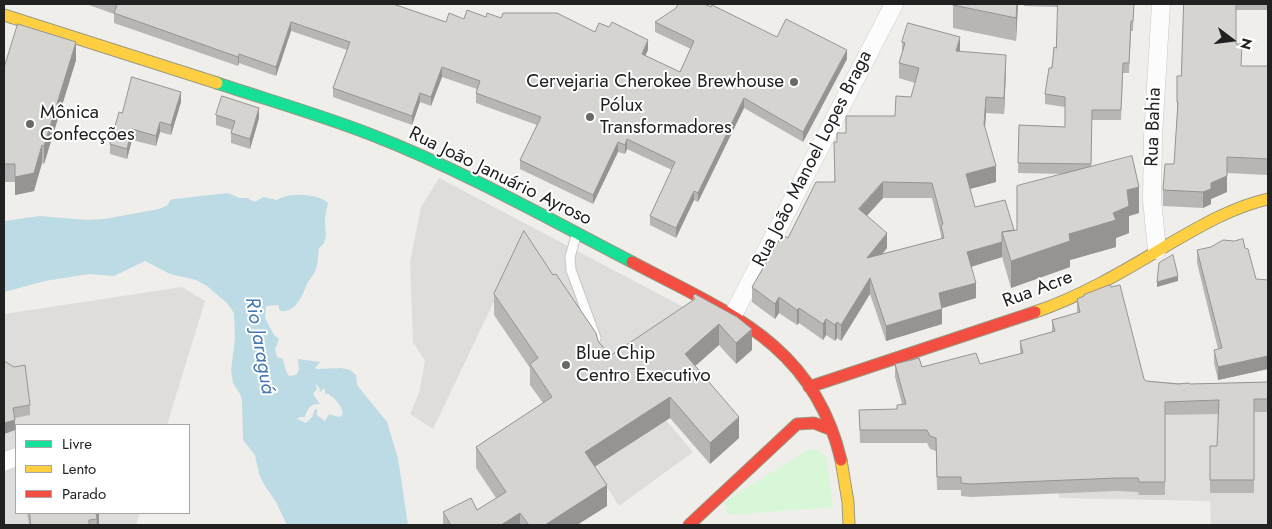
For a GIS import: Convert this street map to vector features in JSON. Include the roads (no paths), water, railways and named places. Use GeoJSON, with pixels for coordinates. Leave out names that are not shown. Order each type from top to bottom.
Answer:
{"type":"FeatureCollection","features":[{"type":"Feature","properties":{"kind":"main road","name":"Rua João Januário Ayroso"},"geometry":{"type":"LineString","coordinates":[[4,15],[200,77],[372,135],[434,162],[519,203],[733,315],[761,335],[787,358],[809,387],[832,430],[844,472],[849,525]]}},
{"type":"Feature","properties":{"kind":"main road","name":"Rua Acre"},"geometry":{"type":"LineString","coordinates":[[809,387],[1058,304],[1109,279],[1215,218],[1250,203],[1268,199]]}},
{"type":"Feature","properties":{"kind":"main road"},"geometry":{"type":"LineString","coordinates":[[689,525],[797,424],[814,423],[832,430]]}},
{"type":"Feature","properties":{"kind":"street","name":"Rua João Manoel Lopes Braga"},"geometry":{"type":"LineString","coordinates":[[733,315],[894,4]]}},
{"type":"Feature","properties":{"kind":"street","name":"Rua Bahia"},"geometry":{"type":"LineString","coordinates":[[1157,250],[1152,200],[1153,137],[1160,4]]}},
{"type":"Feature","properties":{"kind":"lane"},"geometry":{"type":"LineString","coordinates":[[576,233],[570,257],[571,270],[601,351]]}},
{"type":"Feature","properties":{"kind":"water","name":"Rio Jaraguá"},"geometry":{"type":"Polygon","coordinates":[[[228,193],[239,198],[248,198],[254,201],[263,197],[277,200],[282,197],[303,195],[317,197],[328,203],[325,218],[325,239],[319,248],[315,272],[295,306],[286,311],[280,311],[278,305],[266,306],[265,318],[274,335],[279,339],[275,350],[277,357],[283,359],[289,376],[296,375],[299,370],[298,359],[320,362],[316,369],[341,368],[350,370],[356,375],[357,385],[387,422],[398,458],[408,525],[287,525],[259,474],[255,455],[243,440],[242,400],[233,383],[231,370],[235,339],[234,313],[227,303],[207,286],[196,280],[170,274],[145,261],[114,276],[89,274],[45,281],[4,292],[4,221],[40,216],[87,220],[104,219],[159,209],[168,205],[170,200],[228,193]],[[315,384],[317,389],[313,394],[320,404],[308,409],[305,417],[297,419],[306,423],[312,417],[315,409],[317,409],[317,415],[325,421],[329,414],[339,417],[343,414],[336,400],[325,394],[325,388],[320,392],[319,387],[315,384]]]}},
{"type":"Feature","properties":{"kind":"place","name":"Cervejaria Cherokee Brewhouse"},"geometry":{"type":"Point","coordinates":[794,82]}},
{"type":"Feature","properties":{"kind":"place","name":"Pólux Transformadores"},"geometry":{"type":"Point","coordinates":[590,117]}},
{"type":"Feature","properties":{"kind":"place","name":"Mônica Confecções"},"geometry":{"type":"Point","coordinates":[30,124]}},
{"type":"Feature","properties":{"kind":"place","name":"Blue Chip Centro Executivo"},"geometry":{"type":"Point","coordinates":[566,365]}}]}
